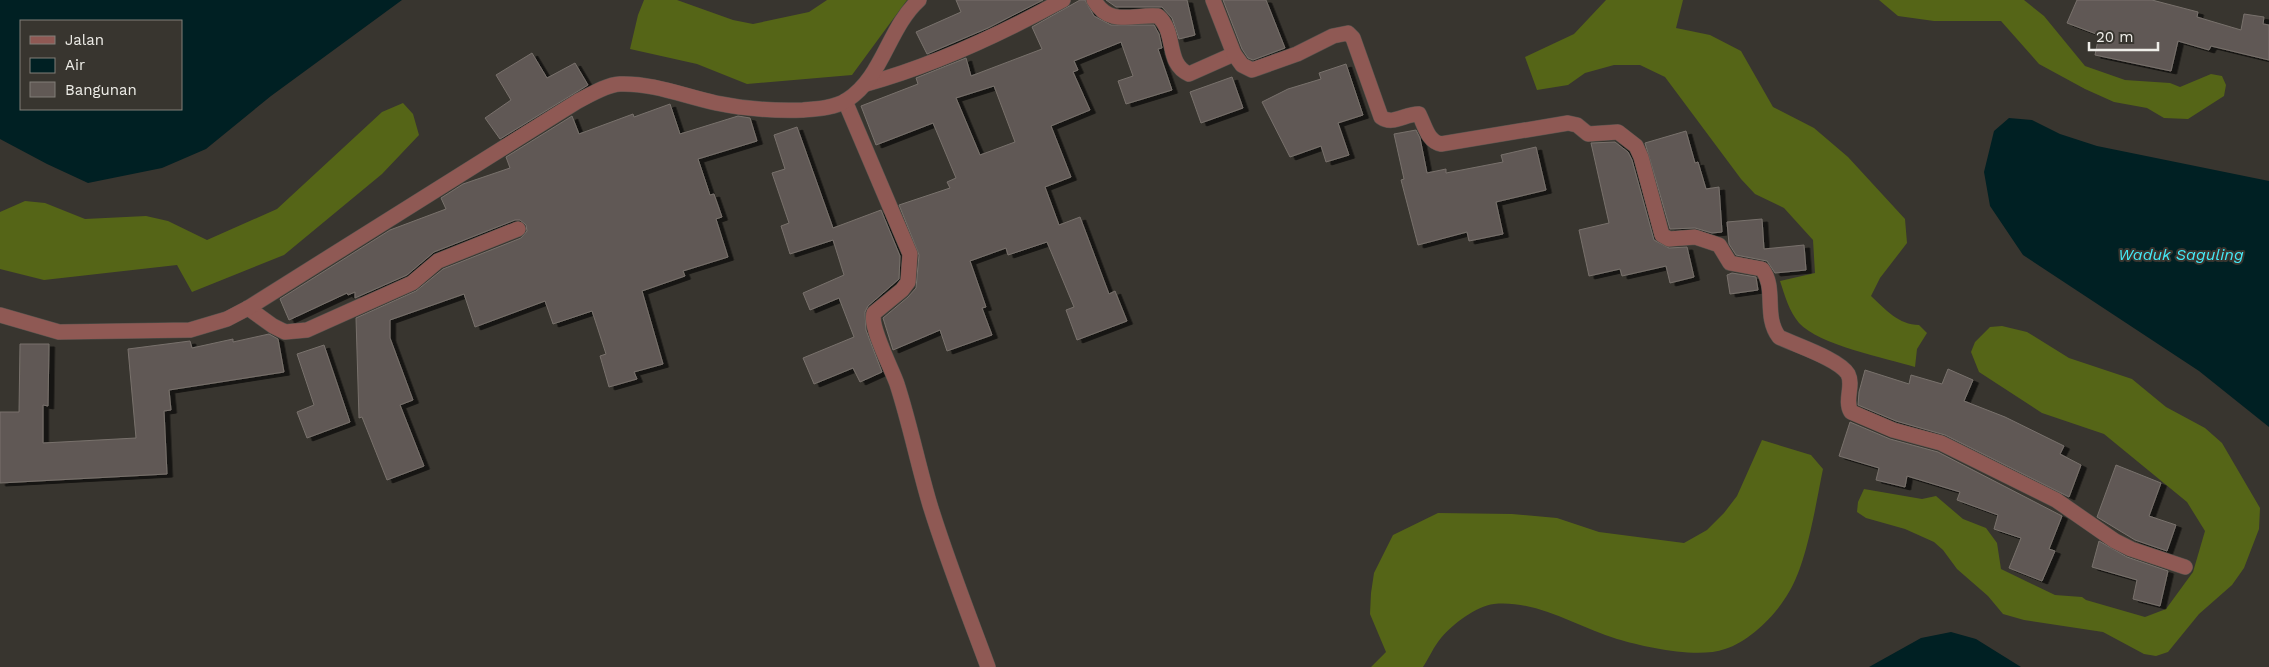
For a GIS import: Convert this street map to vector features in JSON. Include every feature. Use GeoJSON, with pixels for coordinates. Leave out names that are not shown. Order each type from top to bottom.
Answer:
{"type":"FeatureCollection","features":[{"type":"Feature","properties":{"kind":"street"},"geometry":{"type":"LineString","coordinates":[[0,315],[60,332],[190,330],[227,319],[248,308],[578,101],[617,84],[633,84],[662,89],[718,103],[772,111],[818,109],[845,101],[866,84],[904,16],[919,0]]}},
{"type":"Feature","properties":{"kind":"street"},"geometry":{"type":"LineString","coordinates":[[866,84],[897,75],[945,56],[1028,19],[1064,0]]}},
{"type":"Feature","properties":{"kind":"street"},"geometry":{"type":"LineString","coordinates":[[1094,0],[1104,14],[1116,19],[1158,16],[1165,22],[1174,59],[1180,70],[1189,74],[1234,54]]}},
{"type":"Feature","properties":{"kind":"street"},"geometry":{"type":"LineString","coordinates":[[1213,0],[1234,54],[1242,65],[1252,70],[1296,54],[1341,32],[1348,33],[1353,38],[1381,116],[1386,121],[1392,121],[1419,114],[1430,138],[1435,143],[1441,144],[1568,123],[1578,125],[1588,134],[1618,132],[1636,146],[1641,157],[1662,235],[1669,238],[1695,238],[1719,245],[1730,264],[1762,269],[1769,282],[1770,320],[1774,331],[1779,337],[1831,361],[1847,374],[1850,381],[1847,403],[1851,412],[1893,430],[1941,443],[2056,500],[2115,542],[2185,567]]}},
{"type":"Feature","properties":{"kind":"street"},"geometry":{"type":"LineString","coordinates":[[845,101],[910,254],[908,282],[902,290],[874,313],[873,323],[894,375],[909,420],[930,503],[949,566],[988,667]]}},
{"type":"Feature","properties":{"kind":"street"},"geometry":{"type":"LineString","coordinates":[[248,308],[285,332],[307,330],[412,283],[438,261],[518,229]]}},
{"type":"Feature","properties":{"kind":"green space"},"geometry":{"type":"Polygon","coordinates":[[[644,0],[677,0],[733,20],[753,24],[809,12],[827,0],[907,0],[852,75],[747,84],[697,64],[630,49],[638,15],[644,0]]]}},
{"type":"Feature","properties":{"kind":"green space"},"geometry":{"type":"Polygon","coordinates":[[[1606,0],[1683,0],[1676,28],[1710,35],[1741,51],[1773,107],[1814,128],[1848,157],[1905,219],[1907,243],[1880,278],[1871,296],[1899,319],[1919,325],[1927,333],[1917,349],[1915,367],[1871,355],[1821,338],[1799,323],[1790,308],[1780,281],[1815,273],[1813,240],[1784,208],[1755,194],[1741,179],[1665,77],[1640,65],[1614,65],[1585,73],[1568,85],[1537,90],[1525,57],[1574,34],[1606,0]]]}},
{"type":"Feature","properties":{"kind":"green space"},"geometry":{"type":"Polygon","coordinates":[[[1879,0],[2024,0],[2044,16],[2085,66],[2125,80],[2170,83],[2180,87],[2211,74],[2222,76],[2226,85],[2224,96],[2188,119],[2164,118],[2147,108],[2114,102],[2085,89],[2039,64],[2001,21],[1934,21],[1898,16],[1879,0]]]}},
{"type":"Feature","properties":{"kind":"green space"},"geometry":{"type":"Polygon","coordinates":[[[403,103],[413,114],[419,135],[382,174],[284,255],[192,292],[177,265],[44,280],[0,269],[0,212],[25,201],[45,203],[85,219],[146,216],[168,221],[207,240],[277,209],[382,112],[403,103]]]}},
{"type":"Feature","properties":{"kind":"green space"},"geometry":{"type":"Polygon","coordinates":[[[2002,326],[2027,332],[2069,358],[2132,379],[2166,407],[2205,428],[2222,443],[2260,508],[2259,529],[2244,568],[2232,585],[2199,614],[2168,652],[2156,656],[2144,654],[2103,632],[2024,620],[2003,614],[1988,596],[1957,569],[1943,550],[1934,542],[1905,529],[1866,518],[1857,512],[1858,502],[1864,489],[1922,499],[1936,496],[1963,519],[1986,528],[1997,543],[2001,569],[2055,595],[2082,597],[2086,600],[2145,617],[2166,609],[2193,572],[2205,531],[2187,502],[2104,434],[2042,413],[1979,372],[1971,352],[1975,342],[1990,327],[2002,326]]]}},
{"type":"Feature","properties":{"kind":"green space"},"geometry":{"type":"Polygon","coordinates":[[[1762,440],[1811,455],[1823,469],[1806,549],[1795,580],[1784,601],[1770,618],[1744,640],[1714,652],[1671,651],[1617,639],[1542,610],[1511,604],[1494,604],[1472,612],[1452,627],[1438,641],[1423,667],[1371,667],[1386,652],[1370,614],[1374,573],[1393,535],[1438,513],[1512,514],[1557,518],[1599,532],[1684,543],[1707,530],[1737,496],[1762,440]]]}},
{"type":"Feature","properties":{"kind":"water"},"geometry":{"type":"Polygon","coordinates":[[[0,0],[402,0],[271,96],[206,149],[162,168],[88,183],[0,139],[0,0]]]}},
{"type":"Feature","properties":{"kind":"water","name":"Waduk Saguling"},"geometry":{"type":"Polygon","coordinates":[[[2009,118],[2032,120],[2060,134],[2097,146],[2269,181],[2269,427],[2199,371],[2023,255],[1990,206],[1984,172],[1994,131],[2009,118]]]}},
{"type":"Feature","properties":{"kind":"water"},"geometry":{"type":"Polygon","coordinates":[[[1951,632],[1976,639],[2021,667],[1869,667],[1921,638],[1951,632]]]}},
{"type":"Feature","properties":{"kind":"building"},"geometry":{"type":"Polygon","coordinates":[[[956,0],[1043,0],[988,28],[927,54],[916,32],[961,12],[956,0]]]}},
{"type":"Feature","properties":{"kind":"building"},"geometry":{"type":"Polygon","coordinates":[[[1080,0],[1085,0],[1094,16],[1111,25],[1154,25],[1159,34],[1162,48],[1158,49],[1172,90],[1126,104],[1118,81],[1133,76],[1121,42],[1074,61],[1078,70],[1073,72],[1090,110],[1051,126],[1071,177],[1045,187],[1059,225],[1080,217],[1109,294],[1115,291],[1127,321],[1077,340],[1066,310],[1074,307],[1047,242],[1008,255],[1006,248],[970,261],[986,307],[982,308],[992,335],[947,351],[940,330],[893,350],[883,318],[916,288],[919,255],[899,205],[950,188],[947,182],[956,178],[933,123],[876,145],[861,106],[918,84],[916,78],[966,58],[971,76],[1042,49],[1032,27],[1080,0]],[[994,86],[956,98],[980,155],[1015,142],[994,86]]]}},
{"type":"Feature","properties":{"kind":"building"},"geometry":{"type":"Polygon","coordinates":[[[1106,0],[1187,0],[1195,35],[1179,39],[1172,18],[1162,7],[1116,7],[1106,0]]]}},
{"type":"Feature","properties":{"kind":"building"},"geometry":{"type":"Polygon","coordinates":[[[1223,0],[1266,0],[1285,48],[1253,60],[1248,58],[1242,49],[1223,0]]]}},
{"type":"Feature","properties":{"kind":"building"},"geometry":{"type":"Polygon","coordinates":[[[2077,0],[2152,0],[2198,12],[2197,17],[2241,30],[2244,14],[2264,17],[2263,24],[2269,25],[2269,60],[2211,46],[2209,50],[2178,41],[2171,71],[2095,55],[2099,35],[2067,23],[2077,0]]]}},
{"type":"Feature","properties":{"kind":"building"},"geometry":{"type":"Polygon","coordinates":[[[532,53],[547,78],[575,63],[588,85],[500,139],[485,118],[511,100],[496,75],[532,53]]]}},
{"type":"Feature","properties":{"kind":"building"},"geometry":{"type":"Polygon","coordinates":[[[1346,64],[1363,115],[1338,123],[1349,155],[1326,162],[1321,146],[1290,157],[1262,102],[1288,89],[1321,79],[1319,73],[1346,64]]]}},
{"type":"Feature","properties":{"kind":"building"},"geometry":{"type":"Polygon","coordinates":[[[1232,77],[1243,108],[1201,123],[1190,92],[1232,77]]]}},
{"type":"Feature","properties":{"kind":"building"},"geometry":{"type":"Polygon","coordinates":[[[670,104],[680,134],[738,116],[750,118],[757,141],[698,159],[710,195],[714,194],[722,217],[716,219],[728,257],[683,271],[685,276],[642,291],[663,364],[634,372],[637,379],[609,387],[600,356],[606,354],[592,311],[553,324],[545,301],[475,327],[464,294],[390,320],[390,338],[413,400],[400,405],[424,466],[387,480],[362,417],[359,418],[356,318],[416,291],[443,269],[521,238],[527,231],[526,225],[520,220],[515,220],[434,252],[407,275],[355,298],[355,292],[348,295],[347,293],[289,320],[280,299],[390,230],[446,209],[441,198],[463,184],[510,168],[506,157],[572,116],[579,134],[633,114],[634,117],[670,104]]]}},
{"type":"Feature","properties":{"kind":"building"},"geometry":{"type":"Polygon","coordinates":[[[797,127],[833,228],[881,210],[900,256],[899,279],[868,306],[865,312],[866,330],[882,372],[860,382],[853,368],[814,384],[803,358],[854,337],[839,298],[810,310],[803,293],[844,275],[833,240],[790,254],[781,226],[789,223],[772,173],[785,169],[774,135],[797,127]]]}},
{"type":"Feature","properties":{"kind":"building"},"geometry":{"type":"Polygon","coordinates":[[[1416,130],[1420,138],[1427,173],[1446,169],[1446,173],[1503,162],[1501,155],[1536,147],[1546,190],[1496,202],[1503,234],[1469,241],[1467,232],[1418,245],[1401,180],[1404,179],[1394,134],[1416,130]]]}},
{"type":"Feature","properties":{"kind":"building"},"geometry":{"type":"Polygon","coordinates":[[[1686,131],[1695,163],[1698,162],[1706,189],[1719,187],[1722,232],[1712,233],[1695,228],[1670,229],[1645,143],[1686,131]]]}},
{"type":"Feature","properties":{"kind":"building"},"geometry":{"type":"Polygon","coordinates":[[[1615,142],[1628,152],[1632,160],[1654,240],[1669,248],[1687,247],[1694,277],[1670,283],[1666,266],[1622,276],[1620,269],[1589,276],[1579,230],[1609,223],[1591,143],[1615,142]]]}},
{"type":"Feature","properties":{"kind":"building"},"geometry":{"type":"Polygon","coordinates":[[[1762,219],[1764,249],[1804,245],[1806,270],[1775,273],[1767,261],[1736,255],[1729,244],[1727,222],[1762,219]]]}},
{"type":"Feature","properties":{"kind":"building"},"geometry":{"type":"Polygon","coordinates":[[[1732,273],[1756,277],[1758,290],[1730,294],[1727,275],[1732,273]]]}},
{"type":"Feature","properties":{"kind":"building"},"geometry":{"type":"Polygon","coordinates":[[[269,334],[278,339],[284,372],[169,390],[171,410],[164,411],[167,474],[0,483],[0,412],[19,412],[20,344],[49,344],[48,406],[43,405],[43,443],[136,438],[128,349],[190,341],[192,348],[233,339],[233,342],[269,334]]]}},
{"type":"Feature","properties":{"kind":"building"},"geometry":{"type":"Polygon","coordinates":[[[324,345],[350,422],[307,438],[297,412],[314,405],[297,354],[324,345]]]}},
{"type":"Feature","properties":{"kind":"building"},"geometry":{"type":"Polygon","coordinates":[[[1948,369],[1973,380],[1964,401],[2005,417],[2064,446],[2060,454],[2081,465],[2069,497],[1945,435],[1896,421],[1858,405],[1859,392],[1865,370],[1909,384],[1911,375],[1942,384],[1948,369]]]}},
{"type":"Feature","properties":{"kind":"building"},"geometry":{"type":"Polygon","coordinates":[[[1850,422],[1890,439],[1938,452],[2062,516],[2049,549],[2055,551],[2042,581],[2009,568],[2021,538],[1994,529],[1998,515],[1957,500],[1960,492],[1907,476],[1905,487],[1876,480],[1879,468],[1839,456],[1850,422]]]}},
{"type":"Feature","properties":{"kind":"building"},"geometry":{"type":"Polygon","coordinates":[[[2116,465],[2161,483],[2149,516],[2176,525],[2167,551],[2135,540],[2097,517],[2116,465]]]}},
{"type":"Feature","properties":{"kind":"building"},"geometry":{"type":"Polygon","coordinates":[[[2099,541],[2127,557],[2168,571],[2160,606],[2133,599],[2137,580],[2092,567],[2099,541]]]}}]}
